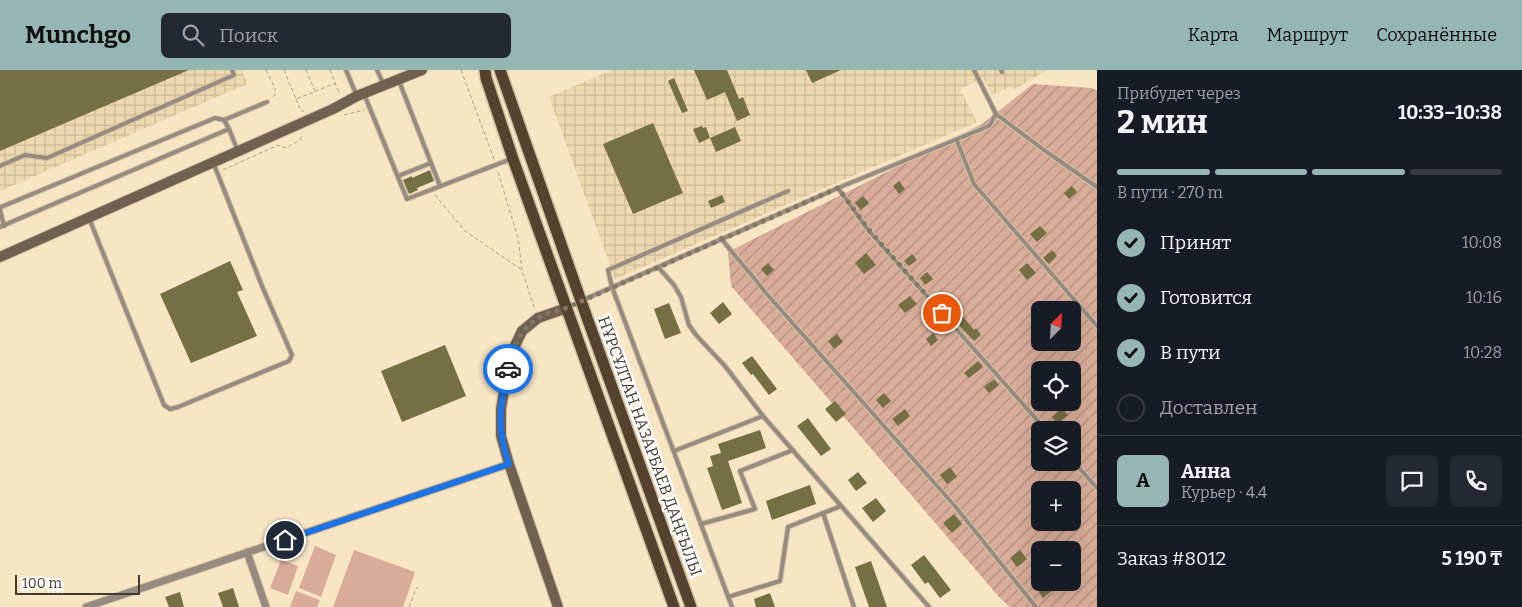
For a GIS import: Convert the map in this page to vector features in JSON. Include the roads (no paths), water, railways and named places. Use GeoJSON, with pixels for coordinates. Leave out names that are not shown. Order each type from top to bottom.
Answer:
{"type":"FeatureCollection","features":[{"type":"Feature","properties":{"kind":"main road","name":"НҰРСҰЛТАН НАЗАРБАЕВ ДАҢҒЫЛЫ"},"geometry":{"type":"LineString","coordinates":[[485,70],[513,159],[674,607]]}},
{"type":"Feature","properties":{"kind":"main road","name":"НҰРСҰЛТАН НАЗАРБАЕВ ДАҢҒЫЛЫ"},"geometry":{"type":"LineString","coordinates":[[500,70],[691,607]]}},
{"type":"Feature","properties":{"kind":"main road"},"geometry":{"type":"LineString","coordinates":[[566,308],[581,301]]}},
{"type":"Feature","properties":{"kind":"street"},"geometry":{"type":"LineString","coordinates":[[0,257],[361,95],[422,70]]}},
{"type":"Feature","properties":{"kind":"street"},"geometry":{"type":"LineString","coordinates":[[558,607],[509,464],[501,436],[501,408],[513,350],[522,331],[538,318],[566,308]]}},
{"type":"Feature","properties":{"kind":"street"},"geometry":{"type":"LineString","coordinates":[[86,607],[102,604],[247,552],[509,464]]}},
{"type":"Feature","properties":{"kind":"street"},"geometry":{"type":"LineString","coordinates":[[247,552],[266,607]]}},
{"type":"Feature","properties":{"kind":"lane"},"geometry":{"type":"LineString","coordinates":[[0,166],[25,155],[46,158],[234,75],[232,70]]}},
{"type":"Feature","properties":{"kind":"lane"},"geometry":{"type":"LineString","coordinates":[[346,70],[370,108],[407,199],[513,159]]}},
{"type":"Feature","properties":{"kind":"lane"},"geometry":{"type":"LineString","coordinates":[[377,70],[384,85]]}},
{"type":"Feature","properties":{"kind":"lane"},"geometry":{"type":"LineString","coordinates":[[974,70],[996,114],[1097,187]]}},
{"type":"Feature","properties":{"kind":"lane"},"geometry":{"type":"LineString","coordinates":[[398,79],[440,186]]}},
{"type":"Feature","properties":{"kind":"lane"},"geometry":{"type":"LineString","coordinates":[[229,129],[2,227],[1,207],[215,118],[224,120],[267,102]]}},
{"type":"Feature","properties":{"kind":"lane"},"geometry":{"type":"LineString","coordinates":[[581,301],[838,188],[957,141],[989,126],[996,114]]}},
{"type":"Feature","properties":{"kind":"lane"},"geometry":{"type":"LineString","coordinates":[[224,120],[238,151]]}},
{"type":"Feature","properties":{"kind":"lane"},"geometry":{"type":"LineString","coordinates":[[957,141],[974,184],[1097,326]]}},
{"type":"Feature","properties":{"kind":"lane"},"geometry":{"type":"LineString","coordinates":[[88,218],[164,404],[170,409],[178,408],[289,361],[292,355],[262,286],[213,162]]}},
{"type":"Feature","properties":{"kind":"lane"},"geometry":{"type":"LineString","coordinates":[[398,176],[431,163]]}},
{"type":"Feature","properties":{"kind":"lane"},"geometry":{"type":"LineString","coordinates":[[838,188],[870,231],[1038,421]]}},
{"type":"Feature","properties":{"kind":"lane"},"geometry":{"type":"LineString","coordinates":[[732,607],[612,287],[608,270],[788,191]]}},
{"type":"Feature","properties":{"kind":"lane"},"geometry":{"type":"LineString","coordinates":[[721,238],[742,266],[752,275],[954,505],[1036,607]]}},
{"type":"Feature","properties":{"kind":"lane"},"geometry":{"type":"LineString","coordinates":[[658,267],[674,285],[696,335],[725,366],[762,416],[929,607]]}},
{"type":"Feature","properties":{"kind":"lane"},"geometry":{"type":"LineString","coordinates":[[674,450],[762,416]]}},
{"type":"Feature","properties":{"kind":"lane"},"geometry":{"type":"LineString","coordinates":[[702,524],[755,509],[740,471],[793,450]]}},
{"type":"Feature","properties":{"kind":"lane"},"geometry":{"type":"LineString","coordinates":[[1081,470],[1097,488]]}},
{"type":"Feature","properties":{"kind":"lane"},"geometry":{"type":"LineString","coordinates":[[728,596],[780,581],[788,527],[841,506]]}},
{"type":"Feature","properties":{"kind":"lane"},"geometry":{"type":"LineString","coordinates":[[823,513],[854,607]]}}]}
